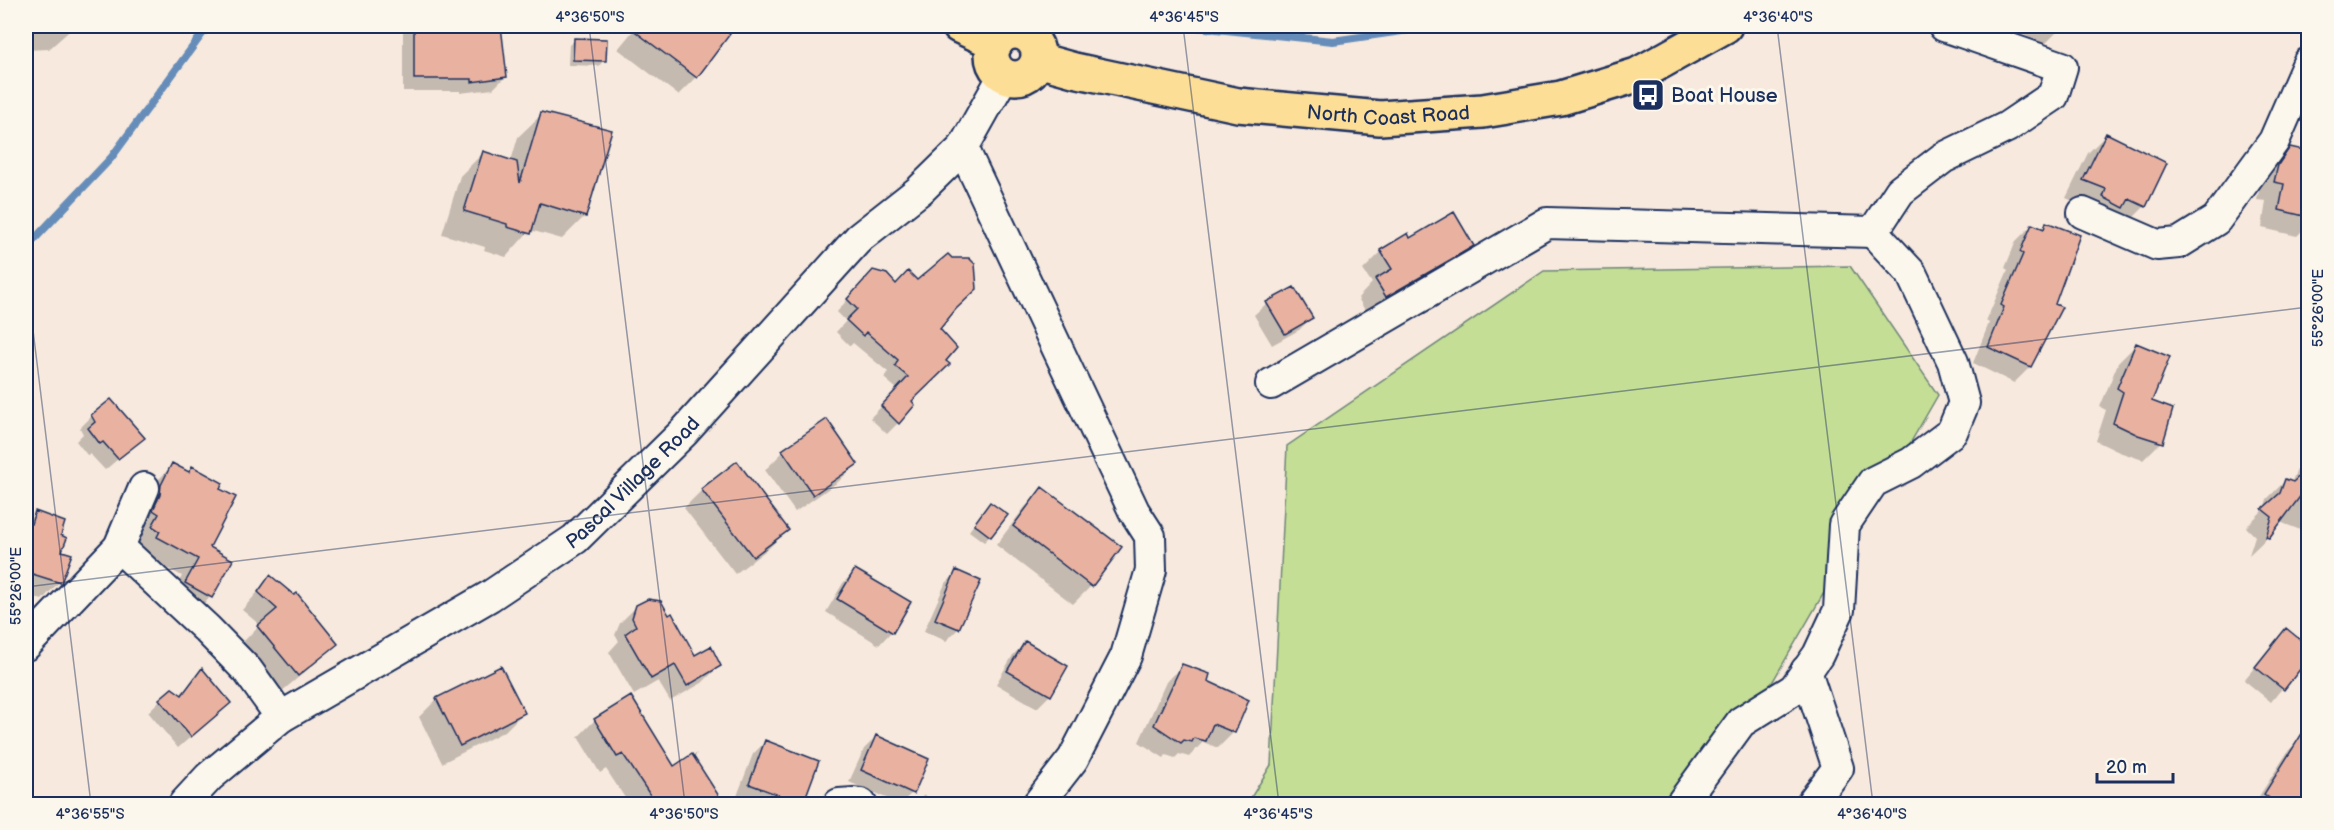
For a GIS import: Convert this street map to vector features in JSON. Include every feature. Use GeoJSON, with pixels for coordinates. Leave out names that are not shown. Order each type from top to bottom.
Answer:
{"type":"FeatureCollection","features":[{"type":"Feature","properties":{"kind":"main road"},"geometry":{"type":"LineString","coordinates":[[959,26],[996,43]]}},
{"type":"Feature","properties":{"kind":"main road","name":"North Coast Road"},"geometry":{"type":"LineString","coordinates":[[1033,40],[1074,70],[1238,105],[1380,118],[1483,111],[1561,99],[1637,75],[1725,26]]}},
{"type":"Feature","properties":{"kind":"main road"},"geometry":{"type":"LineString","coordinates":[[1010,32],[1019,32],[1033,40],[1035,68],[1021,78],[1004,75],[993,61],[992,52],[996,43],[1010,32]]}},
{"type":"Feature","properties":{"kind":"street"},"geometry":{"type":"LineString","coordinates":[[1873,232],[1900,191],[1943,158],[2007,127],[2053,96],[2062,67],[1944,26]]}},
{"type":"Feature","properties":{"kind":"street"},"geometry":{"type":"LineString","coordinates":[[2083,213],[2157,245],[2179,243],[2216,220],[2274,141],[2308,63]]}},
{"type":"Feature","properties":{"kind":"street","name":"Pascal Village Road"},"geometry":{"type":"LineString","coordinates":[[184,804],[209,777],[280,717],[490,596],[575,538],[684,432],[859,238],[920,190],[963,148],[1004,75]]}},
{"type":"Feature","properties":{"kind":"street"},"geometry":{"type":"LineString","coordinates":[[963,148],[1134,511],[1150,536],[1150,570],[1126,656],[1073,759],[1038,804]]}},
{"type":"Feature","properties":{"kind":"street"},"geometry":{"type":"LineString","coordinates":[[1271,384],[1547,223],[1873,232],[1911,273],[1953,362],[1964,403],[1952,432],[1911,463],[1873,482],[1844,525],[1839,610],[1818,655],[1794,689],[1741,722],[1681,804]]}},
{"type":"Feature","properties":{"kind":"street"},"geometry":{"type":"LineString","coordinates":[[26,645],[119,547],[144,488]]}},
{"type":"Feature","properties":{"kind":"street"},"geometry":{"type":"LineString","coordinates":[[119,547],[207,629],[248,671],[280,717]]}},
{"type":"Feature","properties":{"kind":"street"},"geometry":{"type":"LineString","coordinates":[[1806,671],[1838,768],[1811,804]]}},
{"type":"Feature","properties":{"kind":"street"},"geometry":{"type":"LineString","coordinates":[[840,804],[854,802],[861,804]]}},
{"type":"Feature","properties":{"kind":"green space"},"geometry":{"type":"Polygon","coordinates":[[[1850,266],[1938,395],[1702,804],[1247,804],[1271,765],[1287,446],[1544,271],[1850,266]]]}},
{"type":"Feature","properties":{"kind":"building"},"geometry":{"type":"Polygon","coordinates":[[[414,26],[501,26],[507,77],[472,82],[472,79],[414,79],[414,26]]]}},
{"type":"Feature","properties":{"kind":"building"},"geometry":{"type":"Polygon","coordinates":[[[628,26],[718,26],[730,34],[697,78],[628,26]]]}},
{"type":"Feature","properties":{"kind":"building"},"geometry":{"type":"Polygon","coordinates":[[[574,38],[607,39],[606,61],[573,60],[574,38]]]}},
{"type":"Feature","properties":{"kind":"building"},"geometry":{"type":"Polygon","coordinates":[[[541,112],[612,130],[586,217],[540,203],[531,234],[464,211],[483,151],[517,162],[520,183],[541,112]]]}},
{"type":"Feature","properties":{"kind":"building"},"geometry":{"type":"Polygon","coordinates":[[[2106,133],[2167,163],[2146,207],[2129,199],[2124,208],[2103,197],[2106,189],[2083,180],[2106,133]]]}},
{"type":"Feature","properties":{"kind":"building"},"geometry":{"type":"Polygon","coordinates":[[[2290,147],[2308,151],[2308,217],[2279,210],[2284,184],[2274,182],[2278,165],[2290,147]]]}},
{"type":"Feature","properties":{"kind":"building"},"geometry":{"type":"Polygon","coordinates":[[[1454,212],[1474,246],[1386,297],[1375,279],[1392,269],[1380,250],[1408,233],[1410,238],[1454,212]]]}},
{"type":"Feature","properties":{"kind":"building"},"geometry":{"type":"Polygon","coordinates":[[[2046,222],[2080,235],[2055,304],[2062,307],[2031,367],[1988,347],[2004,307],[2001,305],[2023,254],[2020,252],[2032,224],[2044,229],[2046,222]]]}},
{"type":"Feature","properties":{"kind":"building"},"geometry":{"type":"Polygon","coordinates":[[[948,254],[952,258],[969,258],[975,264],[977,289],[956,309],[940,329],[957,348],[946,361],[950,364],[912,401],[915,405],[899,424],[881,406],[908,377],[895,366],[898,360],[866,332],[863,336],[846,320],[857,309],[847,299],[873,270],[887,274],[896,284],[908,271],[917,280],[948,254]]]}},
{"type":"Feature","properties":{"kind":"building"},"geometry":{"type":"Polygon","coordinates":[[[1294,287],[1313,318],[1285,334],[1266,302],[1294,287]]]}},
{"type":"Feature","properties":{"kind":"building"},"geometry":{"type":"Polygon","coordinates":[[[2136,343],[2170,357],[2152,401],[2173,409],[2163,443],[2138,435],[2113,423],[2123,392],[2117,388],[2136,343]]]}},
{"type":"Feature","properties":{"kind":"building"},"geometry":{"type":"Polygon","coordinates":[[[111,399],[145,438],[118,459],[103,442],[100,444],[88,428],[95,422],[91,415],[111,399]]]}},
{"type":"Feature","properties":{"kind":"building"},"geometry":{"type":"Polygon","coordinates":[[[827,419],[858,464],[813,495],[782,450],[827,419]]]}},
{"type":"Feature","properties":{"kind":"building"},"geometry":{"type":"Polygon","coordinates":[[[737,461],[789,530],[753,557],[701,489],[737,461]]]}},
{"type":"Feature","properties":{"kind":"building"},"geometry":{"type":"Polygon","coordinates":[[[172,463],[189,472],[192,466],[223,483],[220,489],[236,497],[210,547],[233,560],[212,598],[185,583],[198,559],[157,537],[160,531],[152,526],[159,514],[153,510],[160,495],[161,485],[172,463]]]}},
{"type":"Feature","properties":{"kind":"building"},"geometry":{"type":"Polygon","coordinates":[[[2308,468],[2308,486],[2269,538],[2266,537],[2272,517],[2262,509],[2280,493],[2285,479],[2293,482],[2308,468]]]}},
{"type":"Feature","properties":{"kind":"building"},"geometry":{"type":"Polygon","coordinates":[[[1042,487],[1122,547],[1092,587],[1013,526],[1042,487]]]}},
{"type":"Feature","properties":{"kind":"building"},"geometry":{"type":"Polygon","coordinates":[[[990,502],[1008,515],[991,537],[974,524],[990,502]]]}},
{"type":"Feature","properties":{"kind":"building"},"geometry":{"type":"Polygon","coordinates":[[[35,511],[65,522],[61,535],[67,538],[62,551],[72,554],[61,583],[26,572],[26,522],[31,524],[35,511]]]}},
{"type":"Feature","properties":{"kind":"building"},"geometry":{"type":"Polygon","coordinates":[[[855,569],[911,602],[893,633],[837,599],[855,569]]]}},
{"type":"Feature","properties":{"kind":"building"},"geometry":{"type":"Polygon","coordinates":[[[956,570],[981,581],[959,629],[935,619],[956,570]]]}},
{"type":"Feature","properties":{"kind":"building"},"geometry":{"type":"Polygon","coordinates":[[[270,575],[294,595],[297,593],[338,644],[298,676],[257,626],[277,609],[258,592],[270,575]]]}},
{"type":"Feature","properties":{"kind":"building"},"geometry":{"type":"Polygon","coordinates":[[[648,599],[661,601],[669,615],[672,613],[695,655],[711,646],[721,666],[687,686],[675,665],[651,679],[625,634],[636,626],[632,618],[636,605],[648,599]]]}},
{"type":"Feature","properties":{"kind":"building"},"geometry":{"type":"Polygon","coordinates":[[[2286,628],[2308,646],[2308,659],[2284,690],[2255,667],[2286,628]]]}},
{"type":"Feature","properties":{"kind":"building"},"geometry":{"type":"Polygon","coordinates":[[[1025,641],[1068,666],[1051,696],[1007,671],[1025,641]]]}},
{"type":"Feature","properties":{"kind":"building"},"geometry":{"type":"Polygon","coordinates":[[[1182,664],[1210,674],[1208,681],[1249,700],[1235,733],[1213,724],[1206,741],[1194,738],[1192,742],[1184,740],[1181,743],[1154,725],[1182,664]]]}},
{"type":"Feature","properties":{"kind":"building"},"geometry":{"type":"Polygon","coordinates":[[[501,666],[525,713],[460,746],[436,698],[501,666]]]}},
{"type":"Feature","properties":{"kind":"building"},"geometry":{"type":"Polygon","coordinates":[[[202,668],[231,703],[191,737],[159,699],[172,688],[182,695],[202,668]]]}},
{"type":"Feature","properties":{"kind":"building"},"geometry":{"type":"Polygon","coordinates":[[[631,696],[674,766],[692,754],[724,804],[656,804],[623,754],[617,757],[594,719],[631,696]]]}},
{"type":"Feature","properties":{"kind":"building"},"geometry":{"type":"Polygon","coordinates":[[[2308,724],[2308,804],[2277,804],[2264,794],[2308,724]]]}},
{"type":"Feature","properties":{"kind":"building"},"geometry":{"type":"Polygon","coordinates":[[[876,735],[929,759],[914,794],[861,770],[876,735]]]}},
{"type":"Feature","properties":{"kind":"building"},"geometry":{"type":"Polygon","coordinates":[[[765,740],[819,761],[803,804],[749,784],[765,740]]]}},
{"type":"Feature","properties":{"kind":"waterway"},"geometry":{"type":"LineString","coordinates":[[26,248],[111,158],[208,26]]}},
{"type":"Feature","properties":{"kind":"waterway"},"geometry":{"type":"LineString","coordinates":[[1187,26],[1333,41],[1436,26]]}},
{"type":"Feature","properties":{"kind":"place","name":"Boat House"},"geometry":{"type":"Point","coordinates":[1648,95]}}]}
